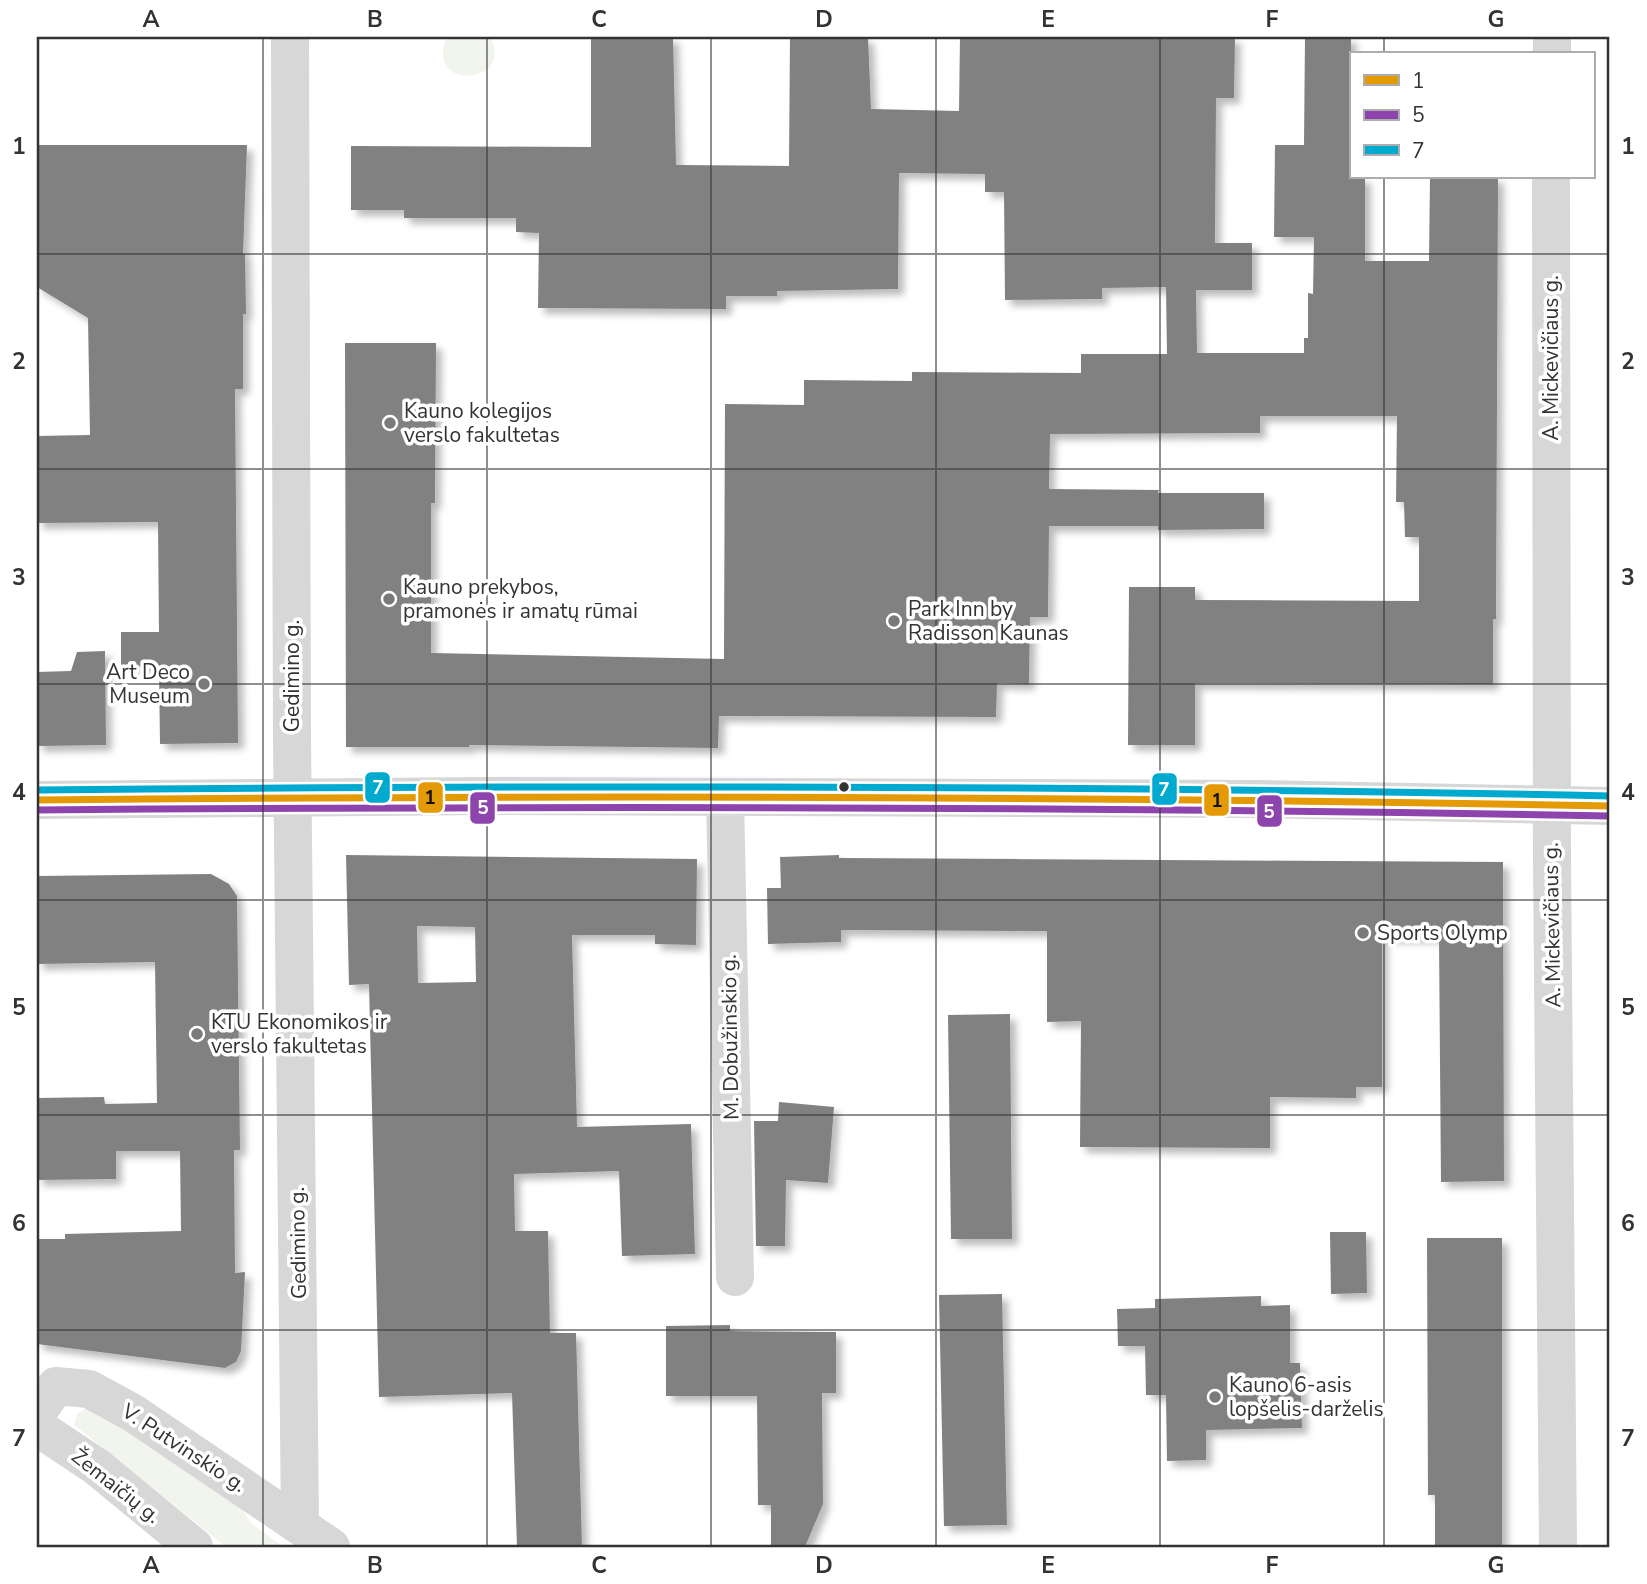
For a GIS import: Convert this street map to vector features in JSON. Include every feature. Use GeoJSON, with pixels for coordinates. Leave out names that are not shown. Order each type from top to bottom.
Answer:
{"type":"FeatureCollection","features":[{"type":"Feature","properties":{"kind":"street","name":"Gedimino g."},"geometry":{"type":"LineString","coordinates":[[290,37],[293,799],[300,1525]]}},
{"type":"Feature","properties":{"kind":"street","name":"A. Mickevičiaus g."},"geometry":{"type":"LineString","coordinates":[[1551,178],[1551,806],[1558,1547]]}},
{"type":"Feature","properties":{"kind":"street"},"geometry":{"type":"LineString","coordinates":[[37,800],[436,796],[1256,799],[1610,806]]}},
{"type":"Feature","properties":{"kind":"street","name":"M. Dobužinskio g."},"geometry":{"type":"LineString","coordinates":[[724,797],[735,1278]]}},
{"type":"Feature","properties":{"kind":"street","name":"V. Putvinskio g."},"geometry":{"type":"LineString","coordinates":[[37,1413],[56,1386],[89,1389],[133,1413],[331,1547]]}},
{"type":"Feature","properties":{"kind":"street","name":"Žemaičių g."},"geometry":{"type":"LineString","coordinates":[[37,1427],[97,1467],[194,1547]]}},
{"type":"Feature","properties":{"kind":"shaded area"},"geometry":{"type":"Polygon","coordinates":[[[447,37],[490,37],[495,53],[491,65],[481,73],[469,76],[457,74],[447,67],[443,55],[447,37]]]}},
{"type":"Feature","properties":{"kind":"shaded area"},"geometry":{"type":"Polygon","coordinates":[[[89,1406],[230,1490],[251,1523],[284,1547],[226,1547],[74,1425],[77,1414],[89,1406]]]}},
{"type":"Feature","properties":{"kind":"building"},"geometry":{"type":"Polygon","coordinates":[[[591,37],[673,37],[676,165],[789,166],[790,37],[868,37],[871,109],[959,111],[960,37],[1235,37],[1234,98],[1216,98],[1215,243],[1252,243],[1252,290],[1196,290],[1197,353],[1304,353],[1304,338],[1308,338],[1308,293],[1313,294],[1314,237],[1274,237],[1275,145],[1304,145],[1305,37],[1351,37],[1350,178],[1365,178],[1365,261],[1429,261],[1430,178],[1498,178],[1496,619],[1493,619],[1493,684],[1195,683],[1195,745],[1128,745],[1129,587],[1195,587],[1195,600],[1419,601],[1419,537],[1405,537],[1404,502],[1396,502],[1397,416],[1260,416],[1260,433],[1050,434],[1049,489],[1264,493],[1264,529],[1158,530],[1158,526],[1049,526],[1048,617],[1030,617],[1029,684],[997,683],[996,717],[719,716],[718,748],[469,745],[346,747],[345,343],[436,343],[435,503],[431,503],[431,653],[724,659],[725,404],[804,405],[804,380],[912,381],[912,372],[1081,373],[1081,354],[1167,354],[1166,287],[1102,288],[1102,299],[1005,300],[1004,192],[985,192],[985,174],[899,173],[898,289],[777,291],[777,296],[726,296],[726,309],[538,308],[539,233],[516,232],[516,218],[404,218],[404,210],[351,210],[351,146],[591,147],[591,37]]]}},
{"type":"Feature","properties":{"kind":"building"},"geometry":{"type":"Polygon","coordinates":[[[37,145],[247,145],[243,254],[246,314],[243,314],[243,389],[235,389],[238,743],[160,744],[159,667],[121,667],[121,632],[159,632],[158,522],[37,523],[37,436],[90,435],[88,318],[37,287],[37,145]]]}},
{"type":"Feature","properties":{"kind":"building"},"geometry":{"type":"Polygon","coordinates":[[[105,651],[106,745],[37,746],[37,672],[71,671],[77,652],[105,651]]]}},
{"type":"Feature","properties":{"kind":"building"},"geometry":{"type":"Polygon","coordinates":[[[346,855],[697,859],[696,945],[655,944],[655,935],[572,935],[577,1127],[691,1124],[695,1254],[622,1256],[619,1171],[514,1174],[515,1231],[548,1231],[550,1333],[576,1333],[582,1547],[517,1547],[512,1393],[379,1397],[369,984],[349,985],[346,855]],[[417,926],[418,983],[476,982],[475,927],[417,926]]]}},
{"type":"Feature","properties":{"kind":"building"},"geometry":{"type":"Polygon","coordinates":[[[839,855],[839,858],[1503,862],[1504,1181],[1441,1182],[1439,937],[1382,937],[1382,1087],[1356,1087],[1356,1098],[1270,1097],[1270,1148],[1080,1147],[1081,1021],[1047,1022],[1047,931],[841,930],[841,942],[768,944],[767,888],[781,888],[780,857],[839,855]]]}},
{"type":"Feature","properties":{"kind":"building"},"geometry":{"type":"Polygon","coordinates":[[[211,874],[229,884],[237,896],[240,1150],[234,1150],[235,1273],[245,1272],[241,1351],[236,1362],[225,1368],[37,1344],[37,1239],[65,1239],[65,1234],[181,1231],[180,1151],[116,1151],[116,1179],[37,1180],[37,1098],[104,1097],[105,1104],[157,1103],[155,962],[37,964],[37,876],[211,874]]]}},
{"type":"Feature","properties":{"kind":"building"},"geometry":{"type":"Polygon","coordinates":[[[1010,1014],[1012,1239],[951,1239],[948,1015],[1010,1014]]]}},
{"type":"Feature","properties":{"kind":"building"},"geometry":{"type":"Polygon","coordinates":[[[779,1102],[834,1107],[828,1183],[786,1180],[785,1246],[756,1246],[754,1121],[778,1121],[779,1102]]]}},
{"type":"Feature","properties":{"kind":"building"},"geometry":{"type":"Polygon","coordinates":[[[1330,1232],[1366,1232],[1367,1293],[1331,1294],[1330,1232]]]}},
{"type":"Feature","properties":{"kind":"building"},"geometry":{"type":"Polygon","coordinates":[[[1427,1238],[1502,1238],[1502,1547],[1435,1547],[1435,1495],[1428,1495],[1427,1238]]]}},
{"type":"Feature","properties":{"kind":"building"},"geometry":{"type":"Polygon","coordinates":[[[1002,1294],[1007,1525],[944,1526],[939,1295],[1002,1294]]]}},
{"type":"Feature","properties":{"kind":"building"},"geometry":{"type":"Polygon","coordinates":[[[1261,1296],[1261,1306],[1290,1305],[1290,1363],[1300,1363],[1302,1428],[1206,1430],[1206,1460],[1167,1461],[1166,1395],[1146,1395],[1145,1346],[1118,1346],[1117,1309],[1155,1308],[1155,1299],[1261,1296]]]}},
{"type":"Feature","properties":{"kind":"building"},"geometry":{"type":"Polygon","coordinates":[[[730,1325],[730,1331],[836,1332],[836,1393],[822,1393],[823,1504],[805,1547],[771,1547],[771,1505],[758,1505],[757,1396],[666,1396],[666,1326],[730,1325]]]}},
{"type":"Feature","properties":{"kind":"transit line","name":"7"},"geometry":{"type":"LineString","coordinates":[[37,790],[824,787],[1610,796]]}},
{"type":"Feature","properties":{"kind":"transit line","name":"1"},"geometry":{"type":"LineString","coordinates":[[37,800],[824,797],[1610,806]]}},
{"type":"Feature","properties":{"kind":"transit line","name":"5"},"geometry":{"type":"LineString","coordinates":[[37,810],[824,808],[1610,816]]}},
{"type":"Feature","properties":{"kind":"place","name":"Kauno kolegijos verslo fakultetas"},"geometry":{"type":"Point","coordinates":[390,423]}},
{"type":"Feature","properties":{"kind":"place","name":"Kauno prekybos, pramonės ir amatų rūmai"},"geometry":{"type":"Point","coordinates":[389,599]}},
{"type":"Feature","properties":{"kind":"place","name":"Park Inn by Radisson Kaunas"},"geometry":{"type":"Point","coordinates":[894,621]}},
{"type":"Feature","properties":{"kind":"place","name":"Art Deco Museum"},"geometry":{"type":"Point","coordinates":[204,684]}},
{"type":"Feature","properties":{"kind":"place","name":"Sports Olymp"},"geometry":{"type":"Point","coordinates":[1363,933]}},
{"type":"Feature","properties":{"kind":"place","name":"KTU Ekonomikos ir verslo fakultetas"},"geometry":{"type":"Point","coordinates":[197,1034]}},
{"type":"Feature","properties":{"kind":"place","name":"Kauno 6-asis lopšelis-darželis"},"geometry":{"type":"Point","coordinates":[1215,1397]}}]}
